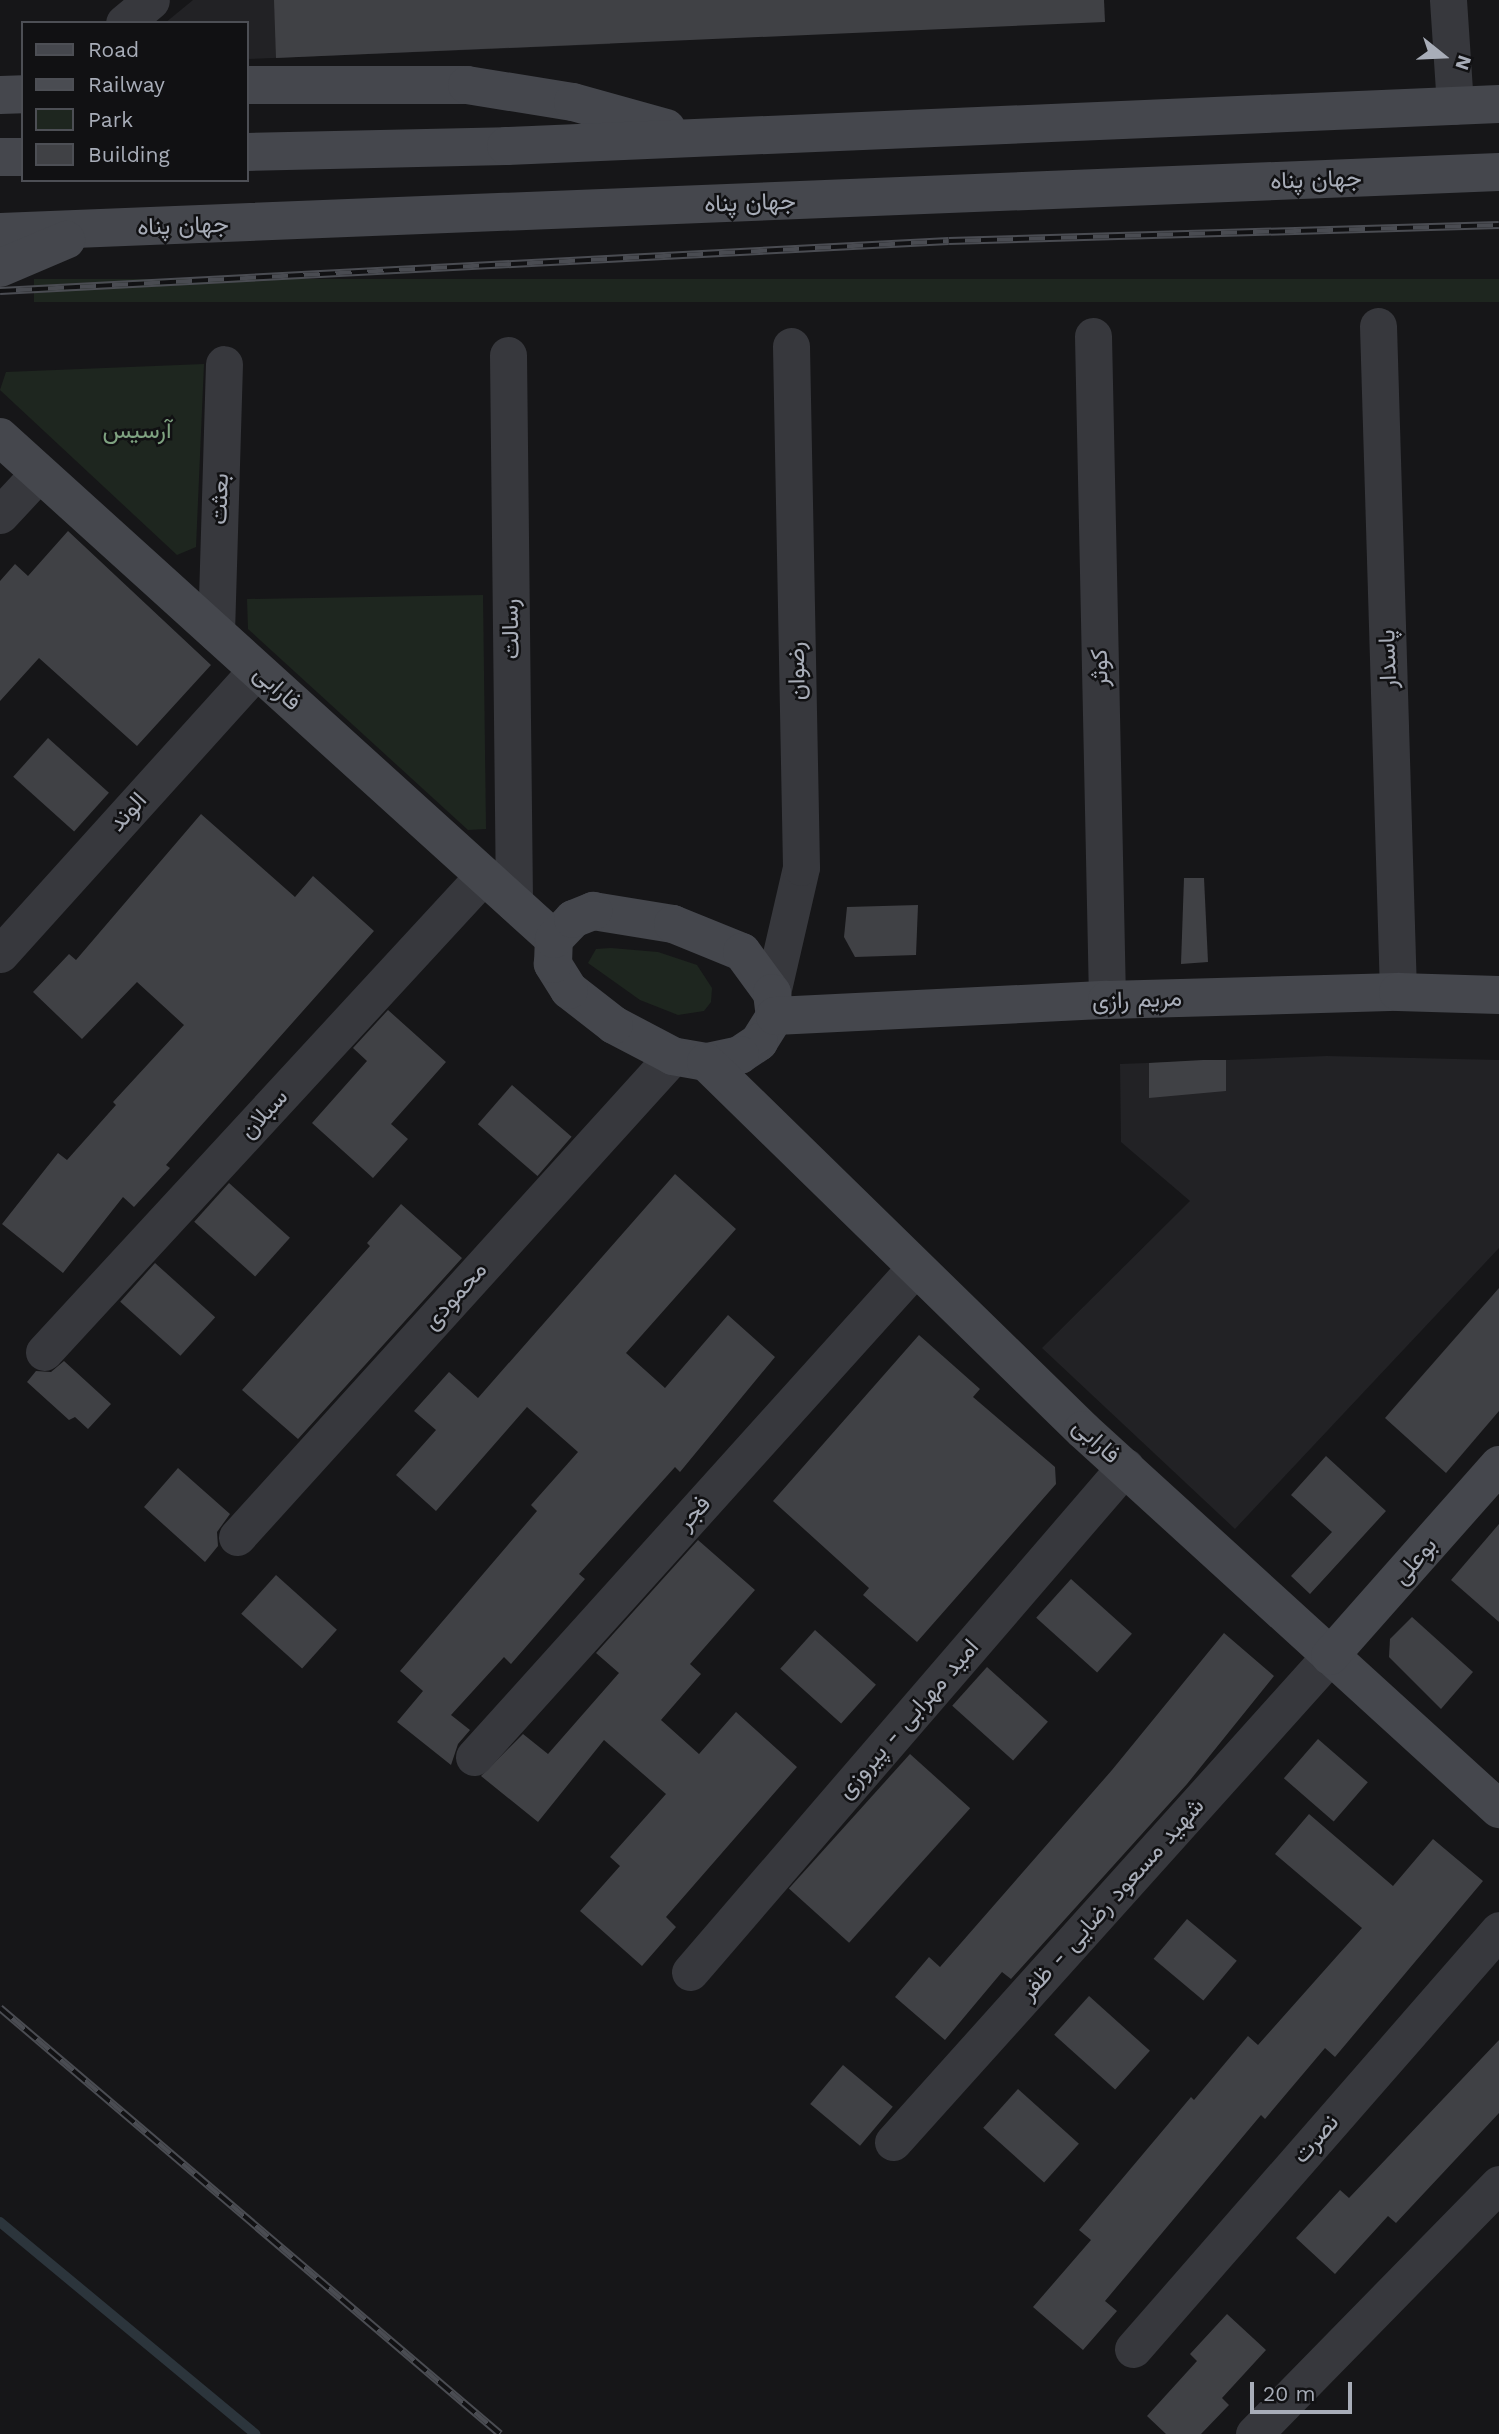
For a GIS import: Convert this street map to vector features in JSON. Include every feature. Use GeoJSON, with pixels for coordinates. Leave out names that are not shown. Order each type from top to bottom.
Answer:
{"type":"FeatureCollection","features":[{"type":"Feature","properties":{"kind":"street"},"geometry":{"type":"LineString","coordinates":[[126,21],[151,0]]}},
{"type":"Feature","properties":{"kind":"street"},"geometry":{"type":"LineString","coordinates":[[1448,0],[1455,106]]}},
{"type":"Feature","properties":{"kind":"street"},"geometry":{"type":"LineString","coordinates":[[248,85],[467,85],[573,102],[702,138]]}},
{"type":"Feature","properties":{"kind":"street"},"geometry":{"type":"LineString","coordinates":[[0,95],[21,94]]}},
{"type":"Feature","properties":{"kind":"street"},"geometry":{"type":"LineString","coordinates":[[248,152],[702,138],[1499,104]]}},
{"type":"Feature","properties":{"kind":"street"},"geometry":{"type":"LineString","coordinates":[[0,157],[21,157]]}},
{"type":"Feature","properties":{"kind":"street","name":"جهان پناه"},"geometry":{"type":"LineString","coordinates":[[0,232],[1499,172]]}},
{"type":"Feature","properties":{"kind":"street"},"geometry":{"type":"LineString","coordinates":[[0,268],[97,230]]}},
{"type":"Feature","properties":{"kind":"street","name":"پاسدار"},"geometry":{"type":"LineString","coordinates":[[1378,326],[1398,992]]}},
{"type":"Feature","properties":{"kind":"street","name":"کوثر"},"geometry":{"type":"LineString","coordinates":[[1093,336],[1107,1000]]}},
{"type":"Feature","properties":{"kind":"street","name":"رضوان"},"geometry":{"type":"LineString","coordinates":[[774,1005],[801,867],[791,346]]}},
{"type":"Feature","properties":{"kind":"street","name":"رسالت"},"geometry":{"type":"LineString","coordinates":[[508,355],[514,903]]}},
{"type":"Feature","properties":{"kind":"street","name":"بعثت"},"geometry":{"type":"LineString","coordinates":[[216,633],[224,364]]}},
{"type":"Feature","properties":{"kind":"street","name":"فارابی"},"geometry":{"type":"LineString","coordinates":[[0,437],[554,939],[553,964],[569,990],[614,1025],[689,1059],[1125,1467],[1499,1809]]}},
{"type":"Feature","properties":{"kind":"street"},"geometry":{"type":"LineString","coordinates":[[0,515],[39,473]]}},
{"type":"Feature","properties":{"kind":"street","name":"الوند"},"geometry":{"type":"LineString","coordinates":[[0,954],[257,670]]}},
{"type":"Feature","properties":{"kind":"street","name":"سبلان"},"geometry":{"type":"LineString","coordinates":[[44,1352],[484,876]]}},
{"type":"Feature","properties":{"kind":"street"},"geometry":{"type":"LineString","coordinates":[[554,939],[573,919],[593,911],[673,924],[742,952],[774,1005],[750,1050],[689,1059]]}},
{"type":"Feature","properties":{"kind":"street","name":"مریم رازی"},"geometry":{"type":"LineString","coordinates":[[774,1005],[1398,992],[1499,995]]}},
{"type":"Feature","properties":{"kind":"street","name":"محمودی"},"geometry":{"type":"LineString","coordinates":[[237,1537],[689,1059]]}},
{"type":"Feature","properties":{"kind":"street","name":"فجر"},"geometry":{"type":"LineString","coordinates":[[474,1757],[914,1269]]}},
{"type":"Feature","properties":{"kind":"street","name":"بوعلی"},"geometry":{"type":"LineString","coordinates":[[1331,1656],[1499,1465]]}},
{"type":"Feature","properties":{"kind":"street","name":"امید مهرابی - پیروزی"},"geometry":{"type":"LineString","coordinates":[[691,1972],[1125,1467]]}},
{"type":"Feature","properties":{"kind":"street","name":"شهید مسعود رضایی - ظفر"},"geometry":{"type":"LineString","coordinates":[[893,2142],[1331,1656]]}},
{"type":"Feature","properties":{"kind":"street","name":"نصرت"},"geometry":{"type":"LineString","coordinates":[[1133,2349],[1499,1930]]}},
{"type":"Feature","properties":{"kind":"street"},"geometry":{"type":"LineString","coordinates":[[1254,2434],[1494,2199]]}},
{"type":"Feature","properties":{"kind":"shaded area"},"geometry":{"type":"Polygon","coordinates":[[[193,0],[608,0],[610,44],[248,59],[248,21],[167,21],[193,0]]]}},
{"type":"Feature","properties":{"kind":"shaded area"},"geometry":{"type":"Polygon","coordinates":[[[1327,1056],[1499,1060],[1499,1248],[1235,1529],[1042,1348],[1190,1201],[1121,1142],[1120,1064],[1327,1056]]]}},
{"type":"Feature","properties":{"kind":"green space"},"geometry":{"type":"Polygon","coordinates":[[[34,279],[1499,279],[1499,302],[34,302],[34,279]]]}},
{"type":"Feature","properties":{"kind":"green space","name":"آرسیس"},"geometry":{"type":"Polygon","coordinates":[[[204,364],[196,547],[177,555],[0,390],[6,372],[204,364]]]}},
{"type":"Feature","properties":{"kind":"green space"},"geometry":{"type":"Polygon","coordinates":[[[483,595],[486,829],[468,830],[248,629],[247,599],[483,595]]]}},
{"type":"Feature","properties":{"kind":"green space"},"geometry":{"type":"Polygon","coordinates":[[[596,949],[658,952],[697,965],[712,988],[711,1002],[704,1011],[678,1015],[640,1000],[588,963],[596,949]]]}},
{"type":"Feature","properties":{"kind":"building"},"geometry":{"type":"Polygon","coordinates":[[[274,0],[1104,0],[1105,22],[276,58],[274,0]]]}},
{"type":"Feature","properties":{"kind":"building"},"geometry":{"type":"Polygon","coordinates":[[[68,531],[211,665],[137,746],[39,658],[0,701],[0,581],[15,564],[28,576],[68,531]]]}},
{"type":"Feature","properties":{"kind":"building"},"geometry":{"type":"Polygon","coordinates":[[[48,738],[109,793],[74,832],[13,777],[48,738]]]}},
{"type":"Feature","properties":{"kind":"building"},"geometry":{"type":"Polygon","coordinates":[[[201,814],[295,897],[313,876],[374,931],[166,1165],[170,1168],[134,1207],[123,1197],[63,1273],[2,1224],[58,1153],[67,1160],[116,1105],[113,1102],[184,1025],[137,982],[82,1039],[33,992],[69,954],[76,960],[201,814]]]}},
{"type":"Feature","properties":{"kind":"building"},"geometry":{"type":"Polygon","coordinates":[[[1184,878],[1204,878],[1208,962],[1181,964],[1184,878]]]}},
{"type":"Feature","properties":{"kind":"building"},"geometry":{"type":"Polygon","coordinates":[[[918,905],[916,955],[855,957],[844,937],[847,907],[918,905]]]}},
{"type":"Feature","properties":{"kind":"building"},"geometry":{"type":"Polygon","coordinates":[[[388,1010],[446,1062],[391,1124],[408,1139],[373,1178],[312,1123],[367,1061],[353,1048],[388,1010]]]}},
{"type":"Feature","properties":{"kind":"building"},"geometry":{"type":"Polygon","coordinates":[[[1226,1060],[1226,1091],[1149,1098],[1149,1063],[1226,1060]]]}},
{"type":"Feature","properties":{"kind":"building"},"geometry":{"type":"Polygon","coordinates":[[[512,1085],[572,1137],[538,1176],[478,1124],[512,1085]]]}},
{"type":"Feature","properties":{"kind":"building"},"geometry":{"type":"Polygon","coordinates":[[[675,1174],[736,1229],[626,1353],[665,1388],[728,1315],[775,1357],[680,1472],[675,1467],[579,1574],[585,1579],[511,1664],[504,1657],[451,1715],[470,1730],[458,1744],[451,1765],[397,1722],[423,1691],[400,1671],[537,1511],[531,1505],[578,1452],[527,1407],[436,1511],[396,1475],[436,1430],[414,1411],[449,1372],[478,1398],[675,1174]]]}},
{"type":"Feature","properties":{"kind":"building"},"geometry":{"type":"Polygon","coordinates":[[[229,1183],[290,1238],[255,1277],[194,1222],[229,1183]]]}},
{"type":"Feature","properties":{"kind":"building"},"geometry":{"type":"Polygon","coordinates":[[[401,1204],[462,1258],[298,1439],[242,1390],[370,1246],[367,1243],[401,1204]]]}},
{"type":"Feature","properties":{"kind":"building"},"geometry":{"type":"Polygon","coordinates":[[[155,1263],[215,1317],[180,1356],[120,1302],[155,1263]]]}},
{"type":"Feature","properties":{"kind":"building"},"geometry":{"type":"Polygon","coordinates":[[[1499,1288],[1499,1411],[1446,1473],[1385,1418],[1499,1288]]]}},
{"type":"Feature","properties":{"kind":"building"},"geometry":{"type":"Polygon","coordinates":[[[919,1335],[980,1389],[973,1397],[1055,1467],[1056,1484],[917,1642],[863,1595],[869,1588],[773,1501],[919,1335]]]}},
{"type":"Feature","properties":{"kind":"building"},"geometry":{"type":"Polygon","coordinates":[[[64,1361],[111,1404],[88,1429],[75,1417],[69,1420],[27,1382],[36,1371],[51,1372],[64,1361]]]}},
{"type":"Feature","properties":{"kind":"building"},"geometry":{"type":"Polygon","coordinates":[[[1326,1456],[1386,1511],[1310,1594],[1291,1576],[1332,1532],[1291,1495],[1326,1456]]]}},
{"type":"Feature","properties":{"kind":"building"},"geometry":{"type":"Polygon","coordinates":[[[178,1468],[230,1514],[217,1532],[218,1546],[205,1562],[144,1507],[178,1468]]]}},
{"type":"Feature","properties":{"kind":"building"},"geometry":{"type":"Polygon","coordinates":[[[1499,1524],[1499,1622],[1451,1580],[1499,1524]]]}},
{"type":"Feature","properties":{"kind":"building"},"geometry":{"type":"Polygon","coordinates":[[[698,1540],[755,1590],[690,1664],[701,1674],[661,1720],[699,1754],[736,1712],[797,1767],[666,1917],[676,1927],[642,1966],[580,1911],[620,1866],[610,1857],[666,1794],[604,1740],[538,1822],[481,1776],[523,1734],[548,1754],[619,1673],[596,1653],[698,1540]]]}},
{"type":"Feature","properties":{"kind":"building"},"geometry":{"type":"Polygon","coordinates":[[[276,1575],[337,1630],[302,1669],[241,1614],[276,1575]]]}},
{"type":"Feature","properties":{"kind":"building"},"geometry":{"type":"Polygon","coordinates":[[[1071,1579],[1132,1634],[1097,1673],[1036,1618],[1071,1579]]]}},
{"type":"Feature","properties":{"kind":"building"},"geometry":{"type":"Polygon","coordinates":[[[1412,1617],[1473,1672],[1441,1709],[1389,1657],[1390,1639],[1412,1617]]]}},
{"type":"Feature","properties":{"kind":"building"},"geometry":{"type":"Polygon","coordinates":[[[815,1630],[876,1685],[841,1724],[780,1669],[815,1630]]]}},
{"type":"Feature","properties":{"kind":"building"},"geometry":{"type":"Polygon","coordinates":[[[1224,1633],[1274,1676],[1187,1784],[1011,1979],[1002,1972],[945,2040],[895,1997],[929,1957],[940,1967],[1112,1770],[1224,1633]]]}},
{"type":"Feature","properties":{"kind":"building"},"geometry":{"type":"Polygon","coordinates":[[[987,1667],[1048,1722],[1013,1761],[952,1706],[987,1667]]]}},
{"type":"Feature","properties":{"kind":"building"},"geometry":{"type":"Polygon","coordinates":[[[1318,1739],[1368,1782],[1334,1822],[1284,1778],[1318,1739]]]}},
{"type":"Feature","properties":{"kind":"building"},"geometry":{"type":"Polygon","coordinates":[[[910,1754],[970,1808],[849,1943],[789,1889],[910,1754]]]}},
{"type":"Feature","properties":{"kind":"building"},"geometry":{"type":"Polygon","coordinates":[[[1309,1814],[1393,1886],[1433,1839],[1483,1881],[1335,2057],[1325,2048],[1265,2119],[1261,2115],[1105,2301],[1117,2311],[1083,2350],[1033,2307],[1091,2240],[1079,2230],[1191,2097],[1194,2100],[1248,2036],[1258,2045],[1362,1928],[1275,1854],[1309,1814]]]}},
{"type":"Feature","properties":{"kind":"building"},"geometry":{"type":"Polygon","coordinates":[[[1187,1919],[1237,1961],[1203,2001],[1154,1959],[1187,1919]]]}},
{"type":"Feature","properties":{"kind":"building"},"geometry":{"type":"Polygon","coordinates":[[[1089,1996],[1150,2051],[1115,2090],[1054,2035],[1089,1996]]]}},
{"type":"Feature","properties":{"kind":"building"},"geometry":{"type":"Polygon","coordinates":[[[1499,2040],[1499,2113],[1396,2223],[1388,2216],[1335,2274],[1296,2238],[1340,2190],[1349,2198],[1499,2040]]]}},
{"type":"Feature","properties":{"kind":"building"},"geometry":{"type":"Polygon","coordinates":[[[843,2065],[893,2107],[860,2146],[810,2104],[843,2065]]]}},
{"type":"Feature","properties":{"kind":"building"},"geometry":{"type":"Polygon","coordinates":[[[1018,2089],[1079,2144],[1044,2183],[983,2128],[1018,2089]]]}},
{"type":"Feature","properties":{"kind":"building"},"geometry":{"type":"Polygon","coordinates":[[[1227,2314],[1266,2350],[1222,2398],[1229,2405],[1201,2434],[1166,2434],[1147,2416],[1197,2361],[1190,2354],[1227,2314]]]}},
{"type":"Feature","properties":{"kind":"waterway"},"geometry":{"type":"LineString","coordinates":[[0,2222],[255,2434]]}},
{"type":"Feature","properties":{"kind":"railway"},"geometry":{"type":"LineString","coordinates":[[0,291],[949,241],[1499,225]]}},
{"type":"Feature","properties":{"kind":"railway"},"geometry":{"type":"LineString","coordinates":[[0,2008],[500,2434]]}}]}
